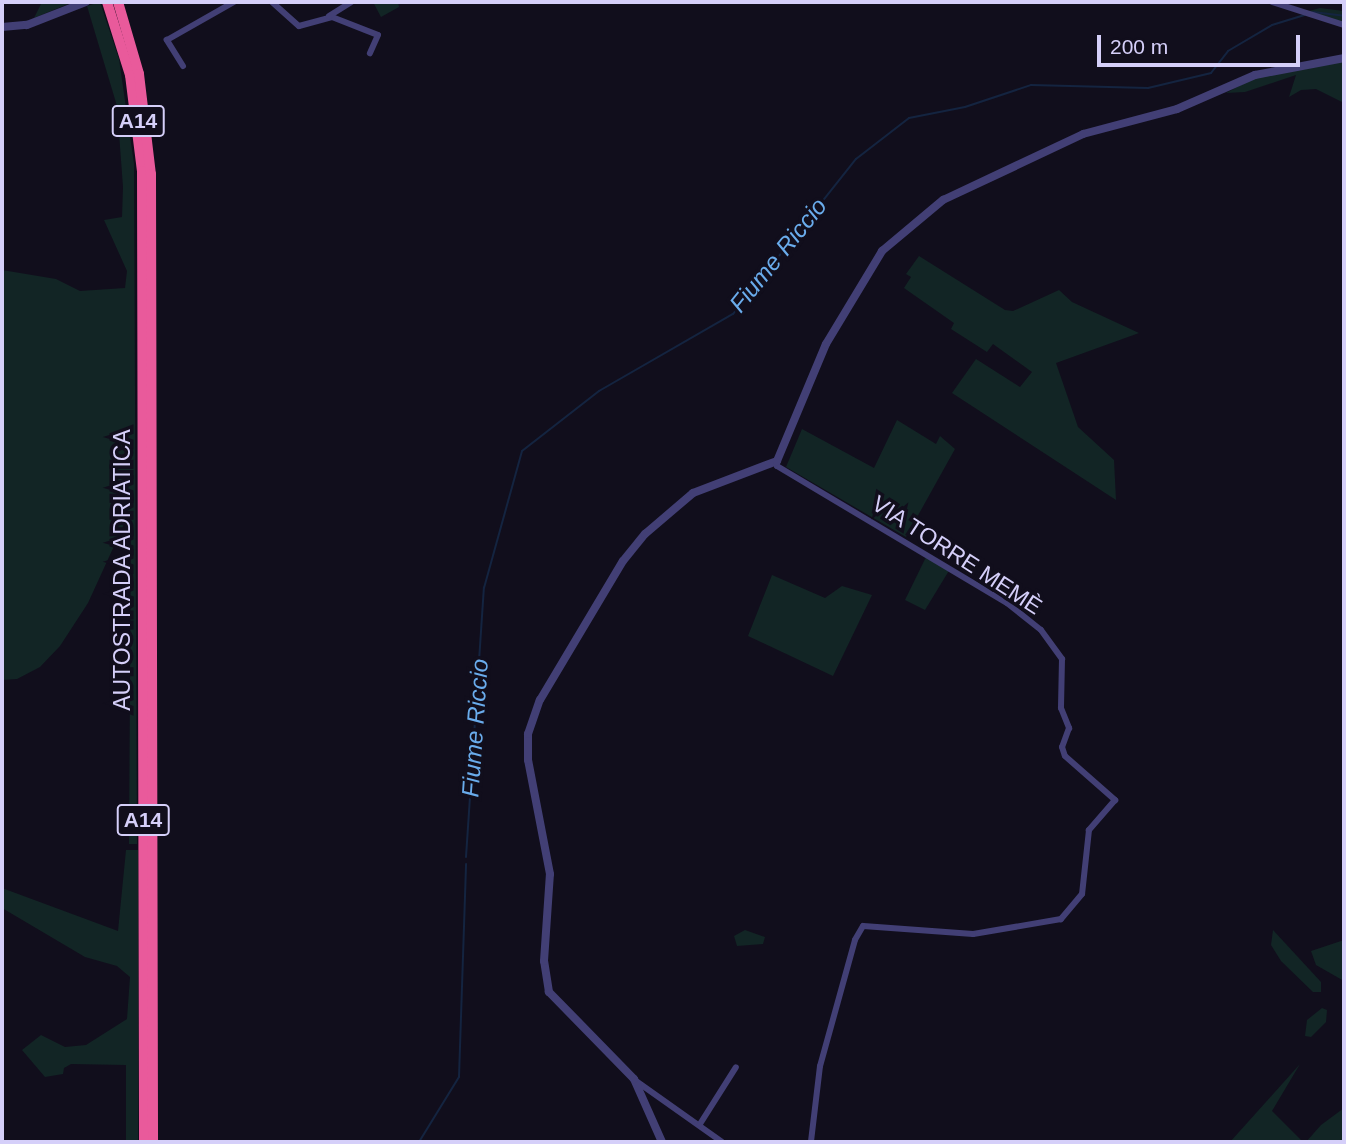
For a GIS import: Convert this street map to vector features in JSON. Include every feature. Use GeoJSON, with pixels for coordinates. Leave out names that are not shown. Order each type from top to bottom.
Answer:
{"type":"FeatureCollection","features":[{"type":"Feature","properties":{"kind":"highway","name":"AUTOSTRADA ADRIATICA"},"geometry":{"type":"LineString","coordinates":[[107,2],[123,48],[137,114],[147,244]]}},
{"type":"Feature","properties":{"kind":"highway","name":"AUTOSTRADA ADRIATICA"},"geometry":{"type":"LineString","coordinates":[[118,2],[146,112],[153,1142]]}},
{"type":"Feature","properties":{"kind":"highway","name":"AUTOSTRADA ADRIATICA"},"geometry":{"type":"LineString","coordinates":[[144,1142],[148,498]]}},
{"type":"Feature","properties":{"kind":"street"},"geometry":{"type":"LineString","coordinates":[[2,27],[27,25],[86,2]]}},
{"type":"Feature","properties":{"kind":"street"},"geometry":{"type":"LineString","coordinates":[[183,66],[167,40],[234,2]]}},
{"type":"Feature","properties":{"kind":"street"},"geometry":{"type":"LineString","coordinates":[[272,2],[299,26],[328,17],[351,2]]}},
{"type":"Feature","properties":{"kind":"street"},"geometry":{"type":"LineString","coordinates":[[1272,2],[1344,25]]}},
{"type":"Feature","properties":{"kind":"street"},"geometry":{"type":"LineString","coordinates":[[328,17],[378,35],[370,53]]}},
{"type":"Feature","properties":{"kind":"street"},"geometry":{"type":"LineString","coordinates":[[722,1142],[634,1079],[555,1002],[545,981],[550,874],[528,760],[528,734],[558,667],[633,546],[693,493],[777,461],[826,344],[881,251],[943,200],[1083,134],[1198,102],[1255,75],[1344,58]]}},
{"type":"Feature","properties":{"kind":"street","name":"VIA TORRE MEMÈ"},"geometry":{"type":"LineString","coordinates":[[777,461],[777,466],[1007,603],[1041,630],[1062,659],[1061,708],[1069,728],[1062,747],[1065,756],[1115,800],[1089,830],[1082,894],[1061,919],[972,934],[863,926],[855,940],[820,1066],[811,1142]]}},
{"type":"Feature","properties":{"kind":"street"},"geometry":{"type":"LineString","coordinates":[[700,1124],[736,1067]]}},
{"type":"Feature","properties":{"kind":"street"},"geometry":{"type":"LineString","coordinates":[[634,1079],[662,1142]]}},
{"type":"Feature","properties":{"kind":"green space"},"geometry":{"type":"Polygon","coordinates":[[[42,2],[73,2],[34,18],[42,2]]]}},
{"type":"Feature","properties":{"kind":"green space"},"geometry":{"type":"Polygon","coordinates":[[[100,2],[119,59],[134,164],[137,844],[129,844],[131,523],[125,522],[88,603],[60,646],[40,667],[17,679],[2,680],[2,270],[56,279],[80,291],[125,288],[127,271],[104,220],[122,217],[123,187],[117,106],[87,6],[100,2]]]}},
{"type":"Feature","properties":{"kind":"green space"},"geometry":{"type":"Polygon","coordinates":[[[373,2],[398,2],[399,7],[381,17],[373,2]]]}},
{"type":"Feature","properties":{"kind":"green space"},"geometry":{"type":"Polygon","coordinates":[[[1320,8],[1344,11],[1344,23],[1305,12],[1320,8]]]}},
{"type":"Feature","properties":{"kind":"green space"},"geometry":{"type":"Polygon","coordinates":[[[1344,60],[1344,103],[1316,89],[1301,90],[1289,97],[1296,75],[1245,92],[1226,93],[1254,78],[1344,60]]]}},
{"type":"Feature","properties":{"kind":"green space"},"geometry":{"type":"Polygon","coordinates":[[[919,256],[1005,310],[1013,311],[1059,290],[1072,302],[1139,333],[1056,363],[1078,427],[1114,460],[1116,500],[952,393],[976,359],[1020,387],[1032,372],[993,344],[987,352],[951,329],[954,323],[904,288],[911,277],[906,274],[919,256]]]}},
{"type":"Feature","properties":{"kind":"green space"},"geometry":{"type":"Polygon","coordinates":[[[897,420],[936,444],[940,436],[955,449],[906,537],[786,467],[802,429],[874,468],[897,420]]]}},
{"type":"Feature","properties":{"kind":"green space"},"geometry":{"type":"Polygon","coordinates":[[[927,555],[950,569],[925,610],[905,600],[927,555]]]}},
{"type":"Feature","properties":{"kind":"green space"},"geometry":{"type":"Polygon","coordinates":[[[772,575],[825,598],[842,586],[872,595],[833,676],[748,636],[772,575]]]}},
{"type":"Feature","properties":{"kind":"green space"},"geometry":{"type":"Polygon","coordinates":[[[126,850],[138,850],[138,1142],[126,1142],[126,1065],[71,1064],[64,1068],[63,1074],[45,1077],[22,1050],[41,1035],[65,1047],[86,1045],[127,1019],[130,977],[117,966],[85,957],[2,908],[2,888],[118,931],[126,850]]]}},
{"type":"Feature","properties":{"kind":"green space"},"geometry":{"type":"Polygon","coordinates":[[[745,930],[765,937],[763,944],[737,946],[734,936],[745,930]]]}},
{"type":"Feature","properties":{"kind":"green space"},"geometry":{"type":"Polygon","coordinates":[[[1273,930],[1321,982],[1321,992],[1313,992],[1281,961],[1271,945],[1273,930]]]}},
{"type":"Feature","properties":{"kind":"green space"},"geometry":{"type":"Polygon","coordinates":[[[1344,940],[1344,981],[1316,965],[1311,951],[1344,940]]]}},
{"type":"Feature","properties":{"kind":"green space"},"geometry":{"type":"Polygon","coordinates":[[[1322,1008],[1327,1010],[1326,1022],[1311,1037],[1305,1036],[1307,1020],[1322,1008]]]}},
{"type":"Feature","properties":{"kind":"green space"},"geometry":{"type":"Polygon","coordinates":[[[1300,1064],[1272,1111],[1303,1142],[1230,1142],[1300,1064]]]}},
{"type":"Feature","properties":{"kind":"green space"},"geometry":{"type":"Polygon","coordinates":[[[1344,1108],[1344,1142],[1306,1142],[1321,1125],[1344,1108]]]}},
{"type":"Feature","properties":{"kind":"waterway","name":"Fiume Riccio"},"geometry":{"type":"LineString","coordinates":[[1313,12],[1344,16]]}},
{"type":"Feature","properties":{"kind":"waterway","name":"Fiume Riccio"},"geometry":{"type":"LineString","coordinates":[[466,857],[484,588],[522,451],[599,391],[733,314],[856,159],[909,118],[965,107],[1031,85],[1148,88],[1211,73],[1228,51],[1272,25],[1304,15]]}},
{"type":"Feature","properties":{"kind":"waterway","name":"Fiume Riccio"},"geometry":{"type":"LineString","coordinates":[[419,1142],[459,1077],[466,864]]}}]}
